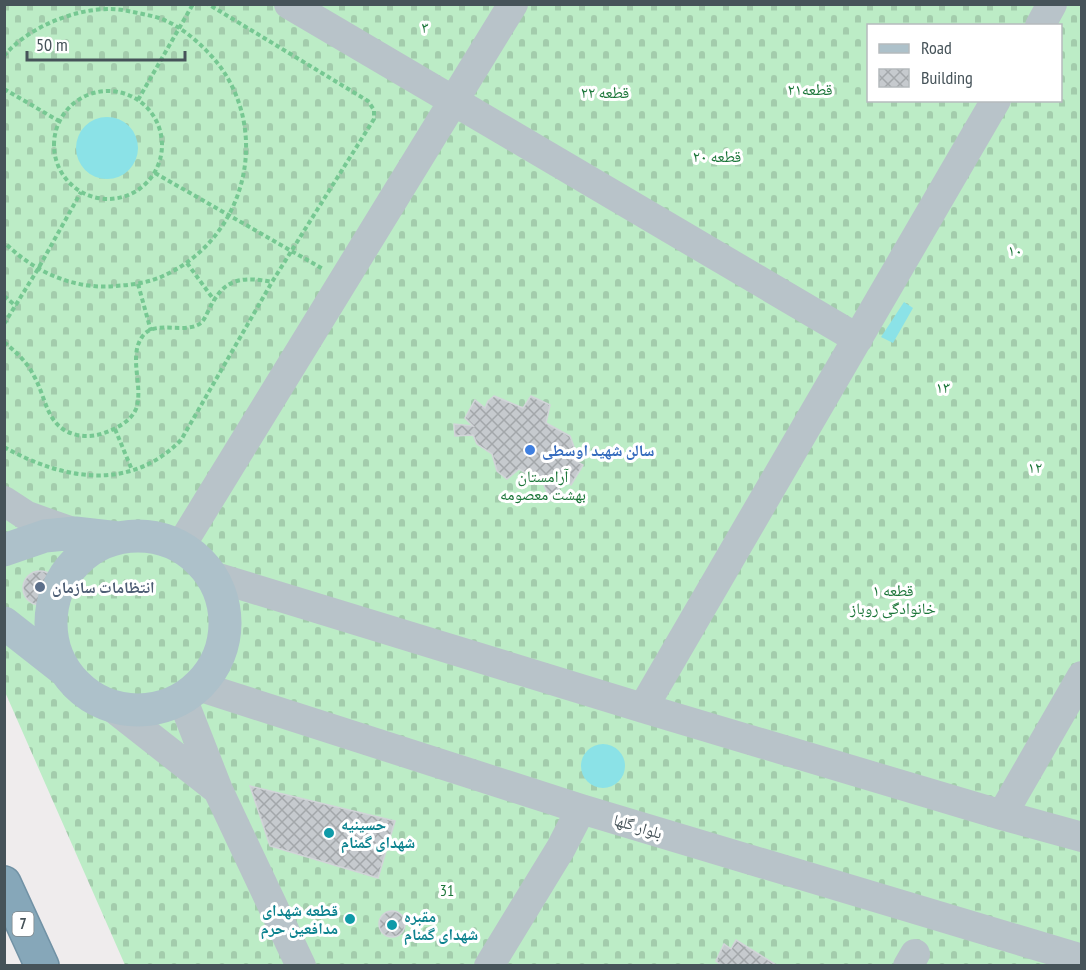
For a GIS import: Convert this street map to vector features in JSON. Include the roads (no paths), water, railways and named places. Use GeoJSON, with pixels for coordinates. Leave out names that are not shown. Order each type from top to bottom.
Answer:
{"type":"FeatureCollection","features":[{"type":"Feature","properties":{"kind":"highway","name":"7"},"geometry":{"type":"LineString","coordinates":[[4,883],[42,966]]}},
{"type":"Feature","properties":{"kind":"main road"},"geometry":{"type":"LineString","coordinates":[[4,550],[45,536],[75,533],[119,538],[140,536],[161,539],[180,547],[198,560],[212,576],[225,614],[220,653],[211,671],[190,692],[159,708],[135,710],[111,706],[85,692],[65,670],[4,623]]}},
{"type":"Feature","properties":{"kind":"main road"},"geometry":{"type":"LineString","coordinates":[[65,670],[55,649],[51,626],[54,602],[62,579],[77,561],[97,546],[119,538]]}},
{"type":"Feature","properties":{"kind":"lane"},"geometry":{"type":"LineString","coordinates":[[289,4],[858,339]]}},
{"type":"Feature","properties":{"kind":"lane"},"geometry":{"type":"LineString","coordinates":[[180,547],[513,4]]}},
{"type":"Feature","properties":{"kind":"lane"},"geometry":{"type":"LineString","coordinates":[[1041,24],[1052,4]]}},
{"type":"Feature","properties":{"kind":"lane"},"geometry":{"type":"LineString","coordinates":[[643,708],[995,102]]}},
{"type":"Feature","properties":{"kind":"lane"},"geometry":{"type":"LineString","coordinates":[[4,501],[27,516],[75,533]]}},
{"type":"Feature","properties":{"kind":"lane"},"geometry":{"type":"LineString","coordinates":[[212,576],[643,708],[1082,837]]}},
{"type":"Feature","properties":{"kind":"lane"},"geometry":{"type":"LineString","coordinates":[[1002,815],[1082,676]]}},
{"type":"Feature","properties":{"kind":"lane"},"geometry":{"type":"LineString","coordinates":[[190,692],[218,790],[301,966]]}},
{"type":"Feature","properties":{"kind":"lane","name":"بلوار گلها"},"geometry":{"type":"LineString","coordinates":[[190,692],[1082,959]]}},
{"type":"Feature","properties":{"kind":"lane"},"geometry":{"type":"LineString","coordinates":[[111,706],[218,790]]}},
{"type":"Feature","properties":{"kind":"lane"},"geometry":{"type":"LineString","coordinates":[[489,966],[561,848],[581,809]]}},
{"type":"Feature","properties":{"kind":"water"},"geometry":{"type":"Polygon","coordinates":[[[101,117],[113,117],[129,126],[136,136],[138,148],[136,160],[129,170],[113,179],[101,179],[90,174],[81,165],[76,154],[76,142],[81,131],[90,122],[101,117]]]}},
{"type":"Feature","properties":{"kind":"water"},"geometry":{"type":"Polygon","coordinates":[[[904,302],[913,308],[893,343],[881,337],[904,302]]]}},
{"type":"Feature","properties":{"kind":"water"},"geometry":{"type":"Polygon","coordinates":[[[603,744],[618,751],[625,766],[618,781],[603,788],[588,781],[581,766],[588,751],[603,744]]]}},
{"type":"Feature","properties":{"kind":"place","name":"سالن شهید اوسطی"},"geometry":{"type":"Point","coordinates":[530,450]}},
{"type":"Feature","properties":{"kind":"place","name":"انتظامات سازمان"},"geometry":{"type":"Point","coordinates":[40,587]}},
{"type":"Feature","properties":{"kind":"place","name":"حسینیه شهدای گمنام"},"geometry":{"type":"Point","coordinates":[329,833]}},
{"type":"Feature","properties":{"kind":"place","name":"قطعه شهدای مدافعین حرم"},"geometry":{"type":"Point","coordinates":[350,919]}},
{"type":"Feature","properties":{"kind":"place","name":"مقبره شهدای گمنام"},"geometry":{"type":"Point","coordinates":[392,925]}},
{"type":"Feature","properties":{"kind":"park label","name":"۳"},"geometry":{"type":"Point","coordinates":[425,27]}},
{"type":"Feature","properties":{"kind":"park label","name":"قطعه۲۱"},"geometry":{"type":"Point","coordinates":[810,89]}},
{"type":"Feature","properties":{"kind":"park label","name":"قطعه ۲۲"},"geometry":{"type":"Point","coordinates":[605,92]}},
{"type":"Feature","properties":{"kind":"park label","name":"قطعه ۲۰"},"geometry":{"type":"Point","coordinates":[717,156]}},
{"type":"Feature","properties":{"kind":"park label","name":"۱۰"},"geometry":{"type":"Point","coordinates":[1015,250]}},
{"type":"Feature","properties":{"kind":"park label","name":"۱۳"},"geometry":{"type":"Point","coordinates":[943,387]}},
{"type":"Feature","properties":{"kind":"park label","name":"۱۲"},"geometry":{"type":"Point","coordinates":[1035,467]}},
{"type":"Feature","properties":{"kind":"park label","name":"آرامستان بهشت معصومه"},"geometry":{"type":"Point","coordinates":[543,485]}},
{"type":"Feature","properties":{"kind":"park label","name":"قطعه ۱ خانوادگی روباز"},"geometry":{"type":"Point","coordinates":[893,599]}},
{"type":"Feature","properties":{"kind":"park label","name":"31"},"geometry":{"type":"Point","coordinates":[447,890]}}]}
